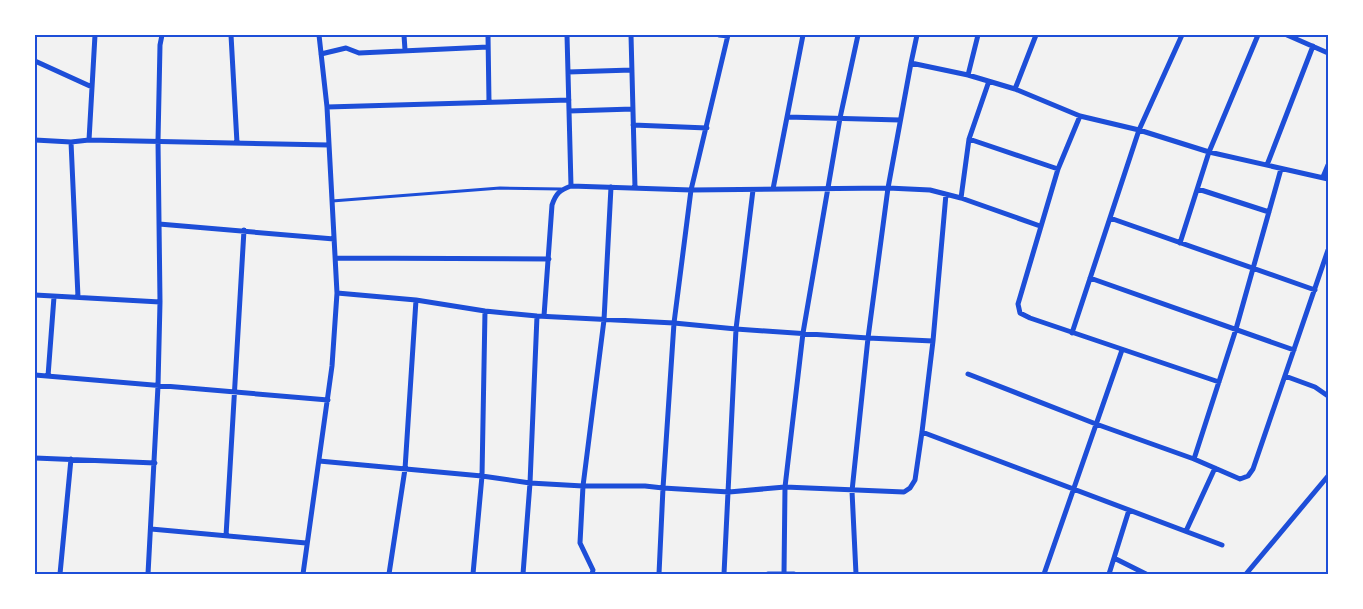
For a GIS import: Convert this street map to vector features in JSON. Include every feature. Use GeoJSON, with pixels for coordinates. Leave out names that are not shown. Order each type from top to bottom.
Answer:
{"type":"FeatureCollection","features":[{"type":"Feature","properties":{"kind":"street"},"geometry":{"type":"LineString","coordinates":[[89,140],[95,35]]}},
{"type":"Feature","properties":{"kind":"street"},"geometry":{"type":"LineString","coordinates":[[148,574],[158,386],[160,302],[158,141],[160,45],[162,35]]}},
{"type":"Feature","properties":{"kind":"street"},"geometry":{"type":"LineString","coordinates":[[231,35],[237,143]]}},
{"type":"Feature","properties":{"kind":"street"},"geometry":{"type":"LineString","coordinates":[[303,574],[328,400],[337,293],[327,107],[319,35]]}},
{"type":"Feature","properties":{"kind":"street"},"geometry":{"type":"LineString","coordinates":[[404,35],[405,50]]}},
{"type":"Feature","properties":{"kind":"street"},"geometry":{"type":"LineString","coordinates":[[488,35],[489,102]]}},
{"type":"Feature","properties":{"kind":"street"},"geometry":{"type":"LineString","coordinates":[[567,35],[571,186]]}},
{"type":"Feature","properties":{"kind":"street"},"geometry":{"type":"LineString","coordinates":[[631,35],[635,188]]}},
{"type":"Feature","properties":{"kind":"street"},"geometry":{"type":"LineString","coordinates":[[659,574],[674,323],[691,190],[728,36],[719,35]]}},
{"type":"Feature","properties":{"kind":"street"},"geometry":{"type":"LineString","coordinates":[[773,189],[804,35]]}},
{"type":"Feature","properties":{"kind":"street"},"geometry":{"type":"LineString","coordinates":[[784,574],[786,487],[803,333],[827,188],[858,35]]}},
{"type":"Feature","properties":{"kind":"street"},"geometry":{"type":"LineString","coordinates":[[856,574],[852,491],[868,338],[888,188],[917,35]]}},
{"type":"Feature","properties":{"kind":"street"},"geometry":{"type":"LineString","coordinates":[[968,75],[978,35]]}},
{"type":"Feature","properties":{"kind":"street"},"geometry":{"type":"LineString","coordinates":[[1015,89],[1036,35]]}},
{"type":"Feature","properties":{"kind":"street"},"geometry":{"type":"LineString","coordinates":[[1072,333],[1139,130],[1182,35]]}},
{"type":"Feature","properties":{"kind":"street"},"geometry":{"type":"LineString","coordinates":[[1180,243],[1209,152],[1258,35]]}},
{"type":"Feature","properties":{"kind":"street"},"geometry":{"type":"LineString","coordinates":[[1287,35],[1328,53]]}},
{"type":"Feature","properties":{"kind":"street"},"geometry":{"type":"LineString","coordinates":[[1267,165],[1313,46]]}},
{"type":"Feature","properties":{"kind":"street"},"geometry":{"type":"LineString","coordinates":[[321,54],[346,48],[359,53],[488,47]]}},
{"type":"Feature","properties":{"kind":"street"},"geometry":{"type":"LineString","coordinates":[[35,61],[92,87]]}},
{"type":"Feature","properties":{"kind":"street"},"geometry":{"type":"LineString","coordinates":[[911,64],[989,81],[1015,89],[1080,116],[1139,130],[1209,152],[1325,178],[1328,165]]}},
{"type":"Feature","properties":{"kind":"street"},"geometry":{"type":"LineString","coordinates":[[568,72],[632,70]]}},
{"type":"Feature","properties":{"kind":"street"},"geometry":{"type":"LineString","coordinates":[[961,198],[969,139],[989,81]]}},
{"type":"Feature","properties":{"kind":"street"},"geometry":{"type":"LineString","coordinates":[[327,107],[569,100]]}},
{"type":"Feature","properties":{"kind":"street"},"geometry":{"type":"LineString","coordinates":[[569,112],[633,109]]}},
{"type":"Feature","properties":{"kind":"street"},"geometry":{"type":"LineString","coordinates":[[1080,116],[1058,169],[1040,226],[1018,304],[1020,313],[1072,333],[1219,382]]}},
{"type":"Feature","properties":{"kind":"street"},"geometry":{"type":"LineString","coordinates":[[787,117],[900,120]]}},
{"type":"Feature","properties":{"kind":"street"},"geometry":{"type":"LineString","coordinates":[[633,125],[707,128]]}},
{"type":"Feature","properties":{"kind":"street"},"geometry":{"type":"LineString","coordinates":[[969,139],[1058,169]]}},
{"type":"Feature","properties":{"kind":"street"},"geometry":{"type":"LineString","coordinates":[[35,140],[329,145]]}},
{"type":"Feature","properties":{"kind":"street"},"geometry":{"type":"LineString","coordinates":[[71,142],[78,297]]}},
{"type":"Feature","properties":{"kind":"street"},"geometry":{"type":"LineString","coordinates":[[1194,459],[1236,329],[1281,169]]}},
{"type":"Feature","properties":{"kind":"street"},"geometry":{"type":"LineString","coordinates":[[544,316],[552,205],[555,196],[561,189],[571,186],[691,190],[888,188],[930,190],[961,198],[1040,226]]}},
{"type":"Feature","properties":{"kind":"street"},"geometry":{"type":"LineString","coordinates":[[592,574],[590,563],[580,543],[583,486],[604,320],[611,187]]}},
{"type":"Feature","properties":{"kind":"street"},"geometry":{"type":"LineString","coordinates":[[1198,189],[1269,212]]}},
{"type":"Feature","properties":{"kind":"street"},"geometry":{"type":"LineString","coordinates":[[724,574],[736,329],[753,190]]}},
{"type":"Feature","properties":{"kind":"street"},"geometry":{"type":"LineString","coordinates":[[319,461],[583,486],[645,486],[729,492],[786,487],[904,492],[910,488],[914,480],[922,432],[933,341],[946,194]]}},
{"type":"Feature","properties":{"kind":"street"},"geometry":{"type":"LineString","coordinates":[[1110,218],[1315,290]]}},
{"type":"Feature","properties":{"kind":"street"},"geometry":{"type":"LineString","coordinates":[[159,224],[334,239]]}},
{"type":"Feature","properties":{"kind":"street"},"geometry":{"type":"LineString","coordinates":[[226,536],[244,230]]}},
{"type":"Feature","properties":{"kind":"street"},"geometry":{"type":"LineString","coordinates":[[968,374],[1096,424],[1194,459],[1240,479],[1248,476],[1253,469],[1328,250]]}},
{"type":"Feature","properties":{"kind":"street"},"geometry":{"type":"LineString","coordinates":[[336,258],[548,259]]}},
{"type":"Feature","properties":{"kind":"street"},"geometry":{"type":"LineString","coordinates":[[1090,278],[1294,350]]}},
{"type":"Feature","properties":{"kind":"street"},"geometry":{"type":"LineString","coordinates":[[337,293],[416,300],[485,311],[537,316],[674,323],[736,329],[933,341]]}},
{"type":"Feature","properties":{"kind":"street"},"geometry":{"type":"LineString","coordinates":[[35,295],[160,302]]}},
{"type":"Feature","properties":{"kind":"street"},"geometry":{"type":"LineString","coordinates":[[48,376],[54,297]]}},
{"type":"Feature","properties":{"kind":"street"},"geometry":{"type":"LineString","coordinates":[[390,574],[404,469],[416,300]]}},
{"type":"Feature","properties":{"kind":"street"},"geometry":{"type":"LineString","coordinates":[[473,574],[482,476],[485,311]]}},
{"type":"Feature","properties":{"kind":"street"},"geometry":{"type":"LineString","coordinates":[[523,574],[530,482],[537,316]]}},
{"type":"Feature","properties":{"kind":"street"},"geometry":{"type":"LineString","coordinates":[[1044,574],[1122,350]]}},
{"type":"Feature","properties":{"kind":"street"},"geometry":{"type":"LineString","coordinates":[[35,375],[328,400]]}},
{"type":"Feature","properties":{"kind":"street"},"geometry":{"type":"LineString","coordinates":[[1285,376],[1314,387],[1328,396]]}},
{"type":"Feature","properties":{"kind":"street"},"geometry":{"type":"LineString","coordinates":[[922,432],[1222,545]]}},
{"type":"Feature","properties":{"kind":"street"},"geometry":{"type":"LineString","coordinates":[[35,458],[155,463]]}},
{"type":"Feature","properties":{"kind":"street"},"geometry":{"type":"LineString","coordinates":[[60,574],[71,459]]}},
{"type":"Feature","properties":{"kind":"street"},"geometry":{"type":"LineString","coordinates":[[1186,531],[1216,468]]}},
{"type":"Feature","properties":{"kind":"street"},"geometry":{"type":"LineString","coordinates":[[1246,574],[1328,476]]}},
{"type":"Feature","properties":{"kind":"street"},"geometry":{"type":"LineString","coordinates":[[1110,574],[1129,510]]}},
{"type":"Feature","properties":{"kind":"street"},"geometry":{"type":"LineString","coordinates":[[151,529],[306,543]]}},
{"type":"Feature","properties":{"kind":"street"},"geometry":{"type":"LineString","coordinates":[[1114,558],[1146,574]]}},
{"type":"Feature","properties":{"kind":"street"},"geometry":{"type":"LineString","coordinates":[[768,574],[794,574]]}},
{"type":"Feature","properties":{"kind":"lane"},"geometry":{"type":"LineString","coordinates":[[332,201],[500,188],[561,189]]}}]}
